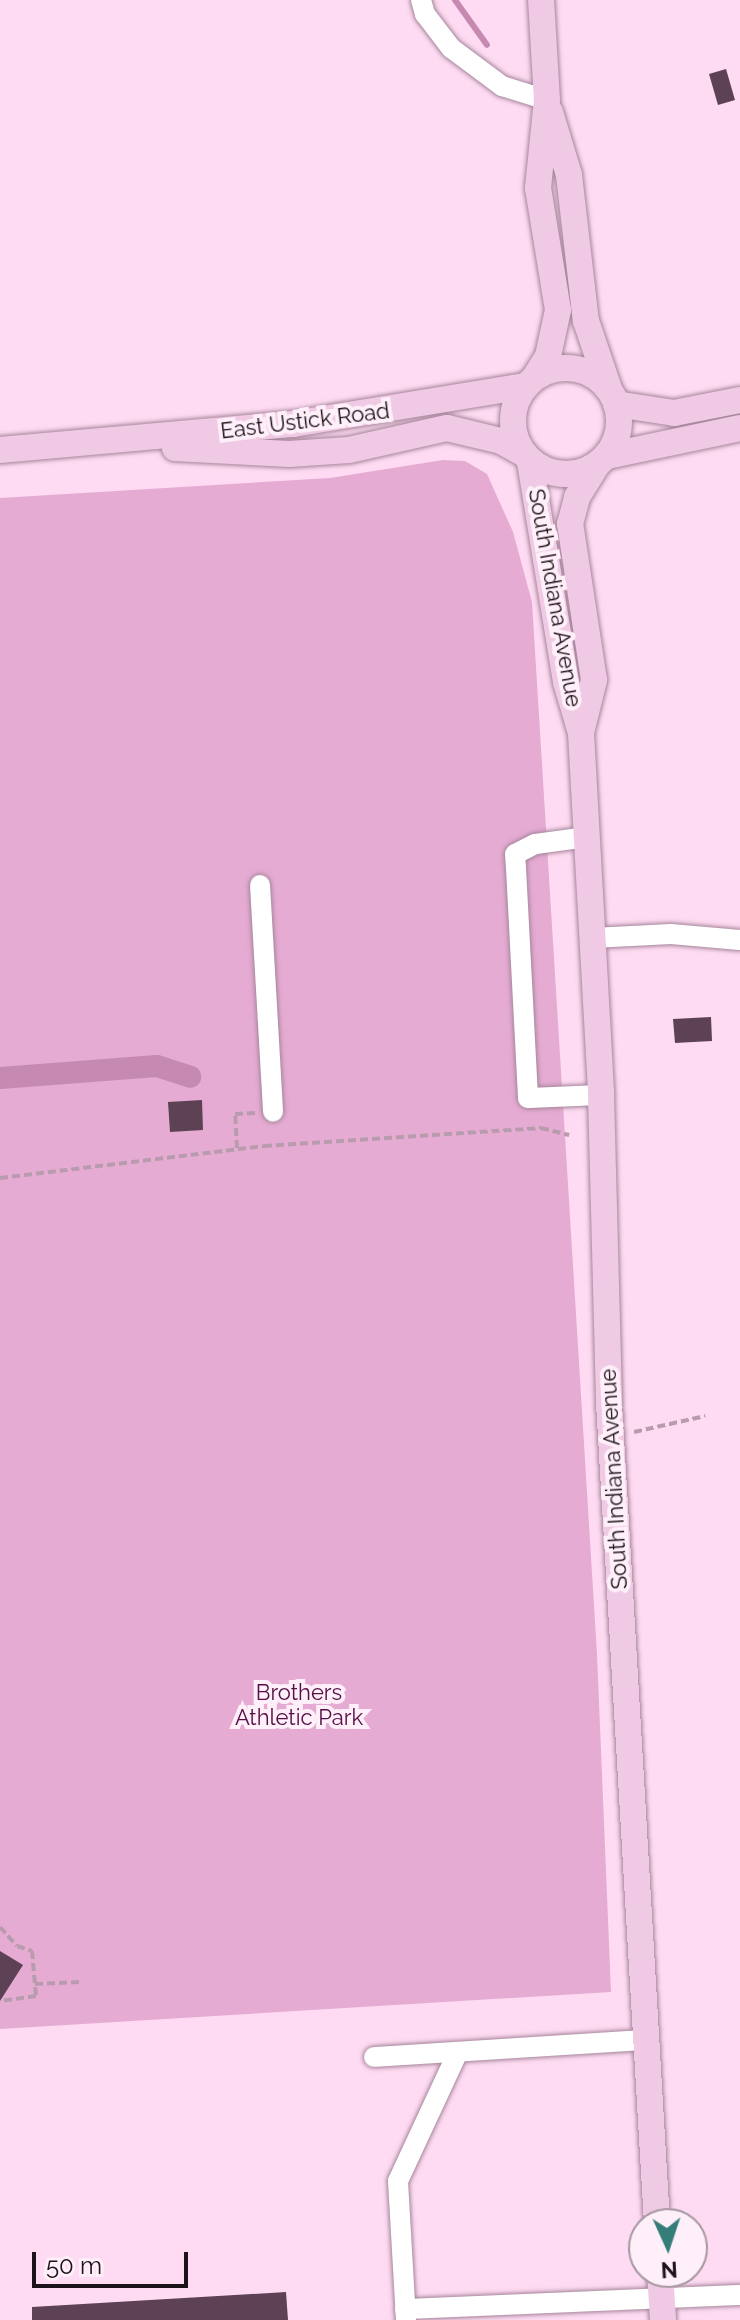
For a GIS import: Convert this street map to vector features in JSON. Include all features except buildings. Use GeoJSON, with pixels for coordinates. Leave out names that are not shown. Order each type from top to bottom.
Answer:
{"type":"FeatureCollection","features":[{"type":"Feature","properties":{"kind":"main road"},"geometry":{"type":"LineString","coordinates":[[541,0],[547,100],[538,188],[558,310],[548,356],[530,382],[512,426],[526,457],[555,474],[740,428]]}},
{"type":"Feature","properties":{"kind":"main road"},"geometry":{"type":"LineString","coordinates":[[547,100],[569,175],[586,321],[613,398],[619,431],[601,461]]}},
{"type":"Feature","properties":{"kind":"main road"},"geometry":{"type":"LineString","coordinates":[[530,382],[576,369],[613,398],[674,413],[740,400]]}},
{"type":"Feature","properties":{"kind":"main road","name":"East Ustick Road"},"geometry":{"type":"LineString","coordinates":[[0,450],[293,424],[530,382]]}},
{"type":"Feature","properties":{"kind":"main road","name":"East Ustick Road"},"geometry":{"type":"LineString","coordinates":[[83,444],[289,454],[349,450],[447,428],[501,441],[526,457]]}},
{"type":"Feature","properties":{"kind":"main road","name":"South Indiana Avenue"},"geometry":{"type":"LineString","coordinates":[[526,457],[566,682],[581,733],[601,1095],[611,1434],[656,2208]]}},
{"type":"Feature","properties":{"kind":"main road","name":"South Indiana Avenue"},"geometry":{"type":"LineString","coordinates":[[581,733],[594,680],[570,524],[577,497],[601,461]]}},
{"type":"Feature","properties":{"kind":"main road"},"geometry":{"type":"LineString","coordinates":[[661,2288],[663,2310]]}},
{"type":"Feature","properties":{"kind":"street"},"geometry":{"type":"LineString","coordinates":[[421,0],[425,14],[451,48],[502,86],[547,100]]}},
{"type":"Feature","properties":{"kind":"street"},"geometry":{"type":"LineString","coordinates":[[587,837],[552,839],[515,854],[528,1098],[601,1095]]}},
{"type":"Feature","properties":{"kind":"street"},"geometry":{"type":"LineString","coordinates":[[260,885],[273,1112]]}},
{"type":"Feature","properties":{"kind":"street"},"geometry":{"type":"LineString","coordinates":[[592,938],[671,934],[740,940]]}},
{"type":"Feature","properties":{"kind":"street"},"geometry":{"type":"LineString","coordinates":[[374,2057],[645,2040]]}},
{"type":"Feature","properties":{"kind":"street"},"geometry":{"type":"LineString","coordinates":[[458,2052],[398,2181],[405,2314],[663,2310],[740,2295]]}},
{"type":"Feature","properties":{"kind":"path"},"geometry":{"type":"LineString","coordinates":[[237,1148],[235,1114],[273,1112]]}},
{"type":"Feature","properties":{"kind":"path"},"geometry":{"type":"LineString","coordinates":[[0,1178],[237,1148],[541,1128],[569,1135]]}},
{"type":"Feature","properties":{"kind":"path"},"geometry":{"type":"LineString","coordinates":[[611,1434],[654,1431],[705,1416]]}},
{"type":"Feature","properties":{"kind":"path"},"geometry":{"type":"LineString","coordinates":[[0,1927],[17,1946],[32,1951],[36,1996],[0,2001]]}},
{"type":"Feature","properties":{"kind":"path"},"geometry":{"type":"LineString","coordinates":[[35,1984],[80,1982]]}},
{"type":"Feature","properties":{"kind":"green space","name":"Brothers Athletic Park"},"geometry":{"type":"Polygon","coordinates":[[[443,460],[465,461],[487,474],[513,532],[532,602],[597,1654],[611,1992],[0,2029],[0,498],[330,478],[443,460]]]}},
{"type":"Feature","properties":{"kind":"waterway"},"geometry":{"type":"LineString","coordinates":[[455,0],[487,45]]}},
{"type":"Feature","properties":{"kind":"waterway"},"geometry":{"type":"LineString","coordinates":[[0,1078],[157,1066],[190,1077]]}}]}
